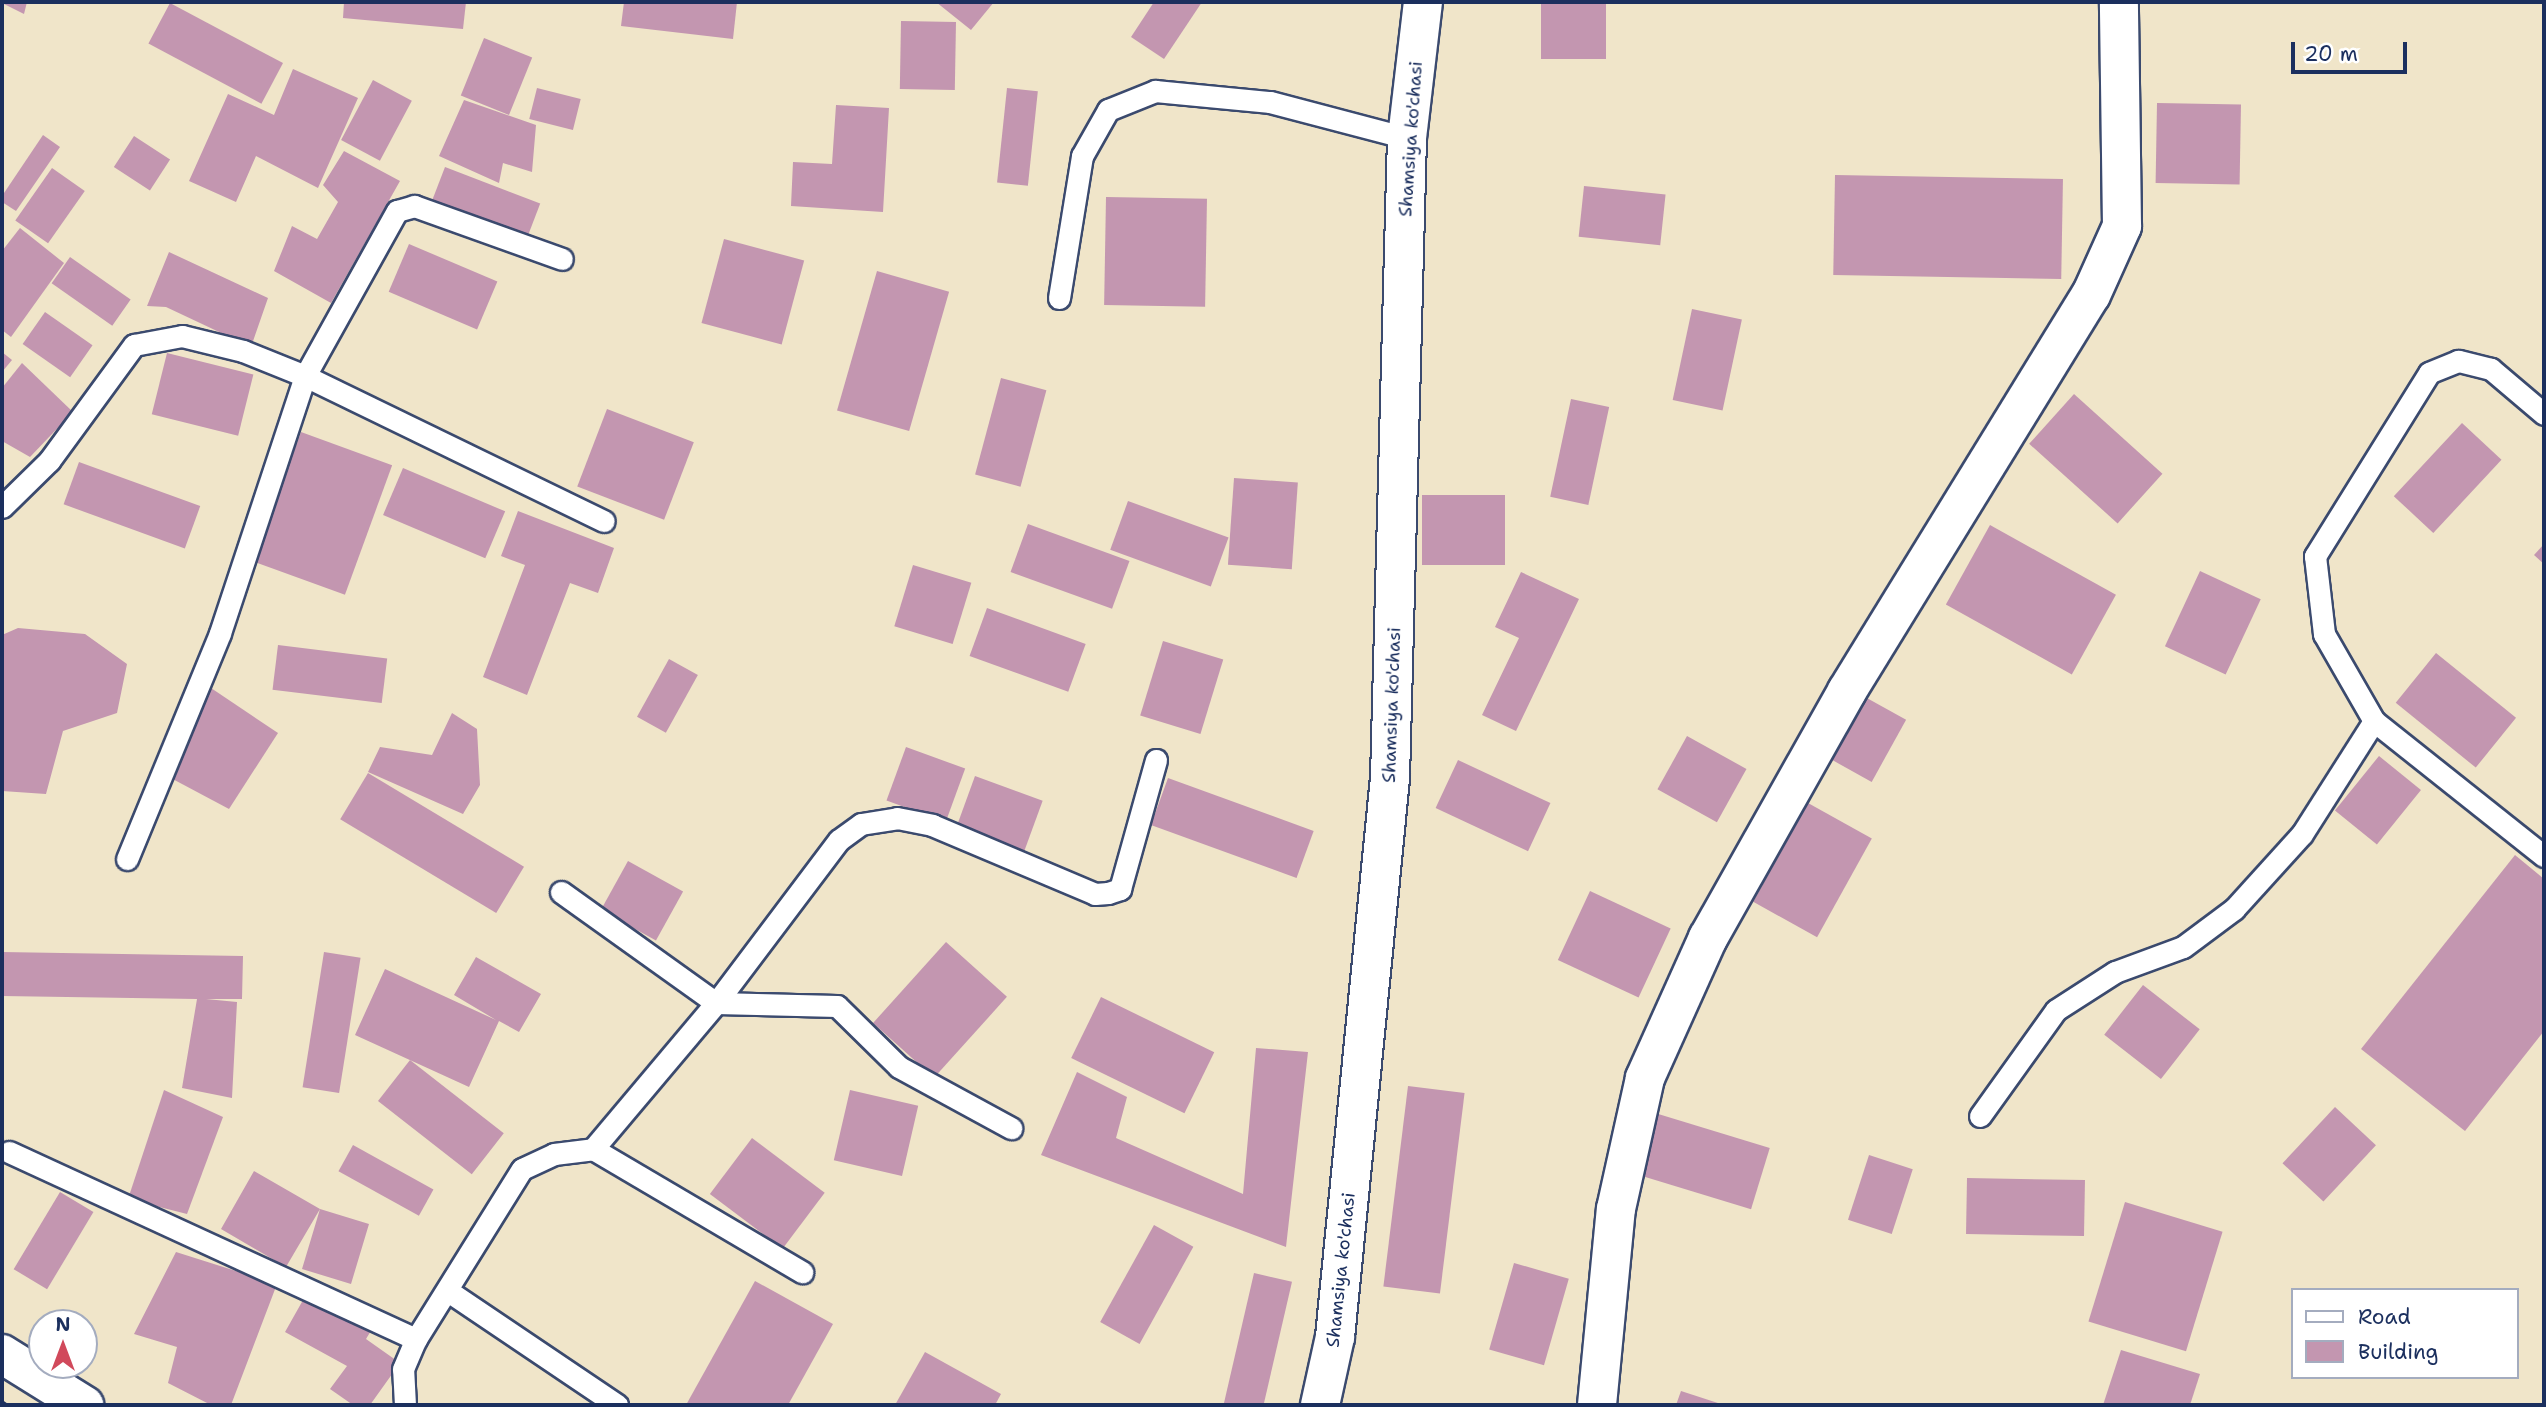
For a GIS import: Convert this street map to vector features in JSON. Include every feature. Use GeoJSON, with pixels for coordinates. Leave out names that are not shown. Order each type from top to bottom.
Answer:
{"type":"FeatureCollection","features":[{"type":"Feature","properties":{"kind":"street","name":"Shamsiya ko'chasi"},"geometry":{"type":"LineString","coordinates":[[1320,1405],[1335,1337],[1390,778],[1408,138],[1423,2]]}},
{"type":"Feature","properties":{"kind":"street"},"geometry":{"type":"LineString","coordinates":[[1597,1405],[1616,1209],[1645,1078],[1708,938],[1847,691],[2091,295],[2122,226],[2119,2]]}},
{"type":"Feature","properties":{"kind":"street"},"geometry":{"type":"LineString","coordinates":[[2,1354],[84,1405]]}},
{"type":"Feature","properties":{"kind":"lane"},"geometry":{"type":"LineString","coordinates":[[1059,298],[1082,156],[1108,110],[1154,91],[1270,102],[1408,138]]}},
{"type":"Feature","properties":{"kind":"lane"},"geometry":{"type":"LineString","coordinates":[[127,859],[220,633],[305,376],[397,211],[415,206],[562,259]]}},
{"type":"Feature","properties":{"kind":"lane"},"geometry":{"type":"LineString","coordinates":[[2,507],[49,461],[134,345],[182,336],[243,351],[305,376],[604,521]]}},
{"type":"Feature","properties":{"kind":"lane"},"geometry":{"type":"LineString","coordinates":[[2544,414],[2491,369],[2458,361],[2429,373],[2315,556],[2324,634],[2374,721],[2544,856]]}},
{"type":"Feature","properties":{"kind":"lane"},"geometry":{"type":"LineString","coordinates":[[1980,1116],[2056,1010],[2115,972],[2183,947],[2234,909],[2302,834],[2374,721]]}},
{"type":"Feature","properties":{"kind":"lane"},"geometry":{"type":"LineString","coordinates":[[593,1149],[716,1003],[839,840],[861,824],[897,818],[932,825],[1095,894],[1120,889],[1157,760]]}},
{"type":"Feature","properties":{"kind":"lane"},"geometry":{"type":"LineString","coordinates":[[561,892],[716,1003],[837,1006],[899,1067],[1011,1128]]}},
{"type":"Feature","properties":{"kind":"lane"},"geometry":{"type":"LineString","coordinates":[[405,1405],[403,1369],[416,1339],[522,1169],[554,1154],[593,1149],[802,1272]]}},
{"type":"Feature","properties":{"kind":"lane"},"geometry":{"type":"LineString","coordinates":[[9,1152],[416,1339]]}},
{"type":"Feature","properties":{"kind":"lane"},"geometry":{"type":"LineString","coordinates":[[448,1291],[617,1405]]}},
{"type":"Feature","properties":{"kind":"building"},"geometry":{"type":"Polygon","coordinates":[[[27,2],[24,14],[2,3],[27,2]]]}},
{"type":"Feature","properties":{"kind":"building"},"geometry":{"type":"Polygon","coordinates":[[[344,2],[466,2],[463,29],[343,18],[344,2]]]}},
{"type":"Feature","properties":{"kind":"building"},"geometry":{"type":"Polygon","coordinates":[[[624,2],[737,2],[733,39],[621,26],[624,2]]]}},
{"type":"Feature","properties":{"kind":"building"},"geometry":{"type":"Polygon","coordinates":[[[936,2],[994,2],[971,30],[936,2]]]}},
{"type":"Feature","properties":{"kind":"building"},"geometry":{"type":"Polygon","coordinates":[[[1154,2],[1202,2],[1164,59],[1131,37],[1154,2]]]}},
{"type":"Feature","properties":{"kind":"building"},"geometry":{"type":"Polygon","coordinates":[[[1541,2],[1606,2],[1606,59],[1541,59],[1541,2]]]}},
{"type":"Feature","properties":{"kind":"building"},"geometry":{"type":"Polygon","coordinates":[[[170,3],[283,63],[261,104],[148,44],[170,3]]]}},
{"type":"Feature","properties":{"kind":"building"},"geometry":{"type":"Polygon","coordinates":[[[901,21],[956,22],[955,90],[900,89],[901,21]]]}},
{"type":"Feature","properties":{"kind":"building"},"geometry":{"type":"Polygon","coordinates":[[[484,38],[532,57],[509,115],[461,95],[484,38]]]}},
{"type":"Feature","properties":{"kind":"building"},"geometry":{"type":"Polygon","coordinates":[[[293,69],[358,98],[318,188],[256,156],[236,202],[189,181],[228,94],[274,115],[293,69]]]}},
{"type":"Feature","properties":{"kind":"building"},"geometry":{"type":"Polygon","coordinates":[[[373,80],[412,101],[380,161],[341,140],[373,80]]]}},
{"type":"Feature","properties":{"kind":"building"},"geometry":{"type":"Polygon","coordinates":[[[537,88],[581,99],[573,130],[529,119],[537,88]]]}},
{"type":"Feature","properties":{"kind":"building"},"geometry":{"type":"Polygon","coordinates":[[[1007,88],[1038,91],[1028,186],[997,182],[1007,88]]]}},
{"type":"Feature","properties":{"kind":"building"},"geometry":{"type":"Polygon","coordinates":[[[464,100],[536,125],[532,172],[503,163],[499,183],[439,156],[464,100]]]}},
{"type":"Feature","properties":{"kind":"building"},"geometry":{"type":"Polygon","coordinates":[[[2157,103],[2241,104],[2240,184],[2156,183],[2157,103]]]}},
{"type":"Feature","properties":{"kind":"building"},"geometry":{"type":"Polygon","coordinates":[[[836,105],[889,108],[883,212],[791,206],[793,162],[832,164],[836,105]]]}},
{"type":"Feature","properties":{"kind":"building"},"geometry":{"type":"Polygon","coordinates":[[[43,135],[60,147],[16,211],[2,202],[2,196],[43,135]]]}},
{"type":"Feature","properties":{"kind":"building"},"geometry":{"type":"Polygon","coordinates":[[[134,136],[170,159],[150,190],[114,167],[134,136]]]}},
{"type":"Feature","properties":{"kind":"building"},"geometry":{"type":"Polygon","coordinates":[[[344,151],[400,181],[331,303],[274,271],[292,226],[317,239],[338,202],[323,185],[344,151]]]}},
{"type":"Feature","properties":{"kind":"building"},"geometry":{"type":"Polygon","coordinates":[[[445,167],[540,204],[524,245],[429,208],[445,167]]]}},
{"type":"Feature","properties":{"kind":"building"},"geometry":{"type":"Polygon","coordinates":[[[52,168],[85,191],[48,243],[15,220],[52,168]]]}},
{"type":"Feature","properties":{"kind":"building"},"geometry":{"type":"Polygon","coordinates":[[[1835,175],[2063,179],[2061,279],[1833,275],[1835,175]]]}},
{"type":"Feature","properties":{"kind":"building"},"geometry":{"type":"Polygon","coordinates":[[[1584,186],[1666,195],[1660,245],[1579,237],[1584,186]]]}},
{"type":"Feature","properties":{"kind":"building"},"geometry":{"type":"Polygon","coordinates":[[[1106,197],[1207,199],[1205,307],[1104,305],[1106,197]]]}},
{"type":"Feature","properties":{"kind":"building"},"geometry":{"type":"Polygon","coordinates":[[[20,228],[64,263],[11,337],[2,330],[2,251],[20,228]]]}},
{"type":"Feature","properties":{"kind":"building"},"geometry":{"type":"Polygon","coordinates":[[[724,239],[804,260],[782,345],[701,323],[724,239]]]}},
{"type":"Feature","properties":{"kind":"building"},"geometry":{"type":"Polygon","coordinates":[[[409,244],[497,282],[477,329],[389,292],[409,244]]]}},
{"type":"Feature","properties":{"kind":"building"},"geometry":{"type":"Polygon","coordinates":[[[169,252],[268,298],[251,347],[166,307],[147,306],[169,252]]]}},
{"type":"Feature","properties":{"kind":"building"},"geometry":{"type":"Polygon","coordinates":[[[70,257],[131,299],[112,326],[52,283],[70,257]]]}},
{"type":"Feature","properties":{"kind":"building"},"geometry":{"type":"Polygon","coordinates":[[[877,271],[949,292],[909,431],[837,410],[877,271]]]}},
{"type":"Feature","properties":{"kind":"building"},"geometry":{"type":"Polygon","coordinates":[[[1692,309],[1742,320],[1723,411],[1673,400],[1692,309]]]}},
{"type":"Feature","properties":{"kind":"building"},"geometry":{"type":"Polygon","coordinates":[[[45,312],[93,345],[70,377],[23,344],[45,312]]]}},
{"type":"Feature","properties":{"kind":"building"},"geometry":{"type":"Polygon","coordinates":[[[2,352],[12,360],[2,372],[2,352]]]}},
{"type":"Feature","properties":{"kind":"building"},"geometry":{"type":"Polygon","coordinates":[[[167,353],[253,375],[238,436],[152,414],[167,353]]]}},
{"type":"Feature","properties":{"kind":"building"},"geometry":{"type":"Polygon","coordinates":[[[22,363],[73,412],[30,457],[2,441],[2,388],[22,363]]]}},
{"type":"Feature","properties":{"kind":"building"},"geometry":{"type":"Polygon","coordinates":[[[1001,378],[1046,390],[1021,487],[975,475],[1001,378]]]}},
{"type":"Feature","properties":{"kind":"building"},"geometry":{"type":"Polygon","coordinates":[[[2074,394],[2162,474],[2118,523],[2029,444],[2074,394]]]}},
{"type":"Feature","properties":{"kind":"building"},"geometry":{"type":"Polygon","coordinates":[[[1571,399],[1609,407],[1588,505],[1550,497],[1571,399]]]}},
{"type":"Feature","properties":{"kind":"building"},"geometry":{"type":"Polygon","coordinates":[[[607,409],[694,442],[664,520],[577,486],[607,409]]]}},
{"type":"Feature","properties":{"kind":"building"},"geometry":{"type":"Polygon","coordinates":[[[2462,423],[2501,460],[2433,533],[2394,496],[2462,423]]]}},
{"type":"Feature","properties":{"kind":"building"},"geometry":{"type":"Polygon","coordinates":[[[301,432],[392,465],[345,595],[254,562],[301,432]]]}},
{"type":"Feature","properties":{"kind":"building"},"geometry":{"type":"Polygon","coordinates":[[[79,462],[200,506],[185,548],[64,504],[79,462]]]}},
{"type":"Feature","properties":{"kind":"building"},"geometry":{"type":"Polygon","coordinates":[[[403,468],[505,511],[485,558],[383,515],[403,468]]]}},
{"type":"Feature","properties":{"kind":"building"},"geometry":{"type":"Polygon","coordinates":[[[1234,478],[1298,482],[1292,569],[1228,565],[1234,478]]]}},
{"type":"Feature","properties":{"kind":"building"},"geometry":{"type":"Polygon","coordinates":[[[1422,495],[1505,495],[1505,565],[1422,565],[1422,495]]]}},
{"type":"Feature","properties":{"kind":"building"},"geometry":{"type":"Polygon","coordinates":[[[1128,501],[1229,538],[1211,586],[1110,550],[1128,501]]]}},
{"type":"Feature","properties":{"kind":"building"},"geometry":{"type":"Polygon","coordinates":[[[518,511],[614,548],[598,593],[570,583],[527,695],[483,677],[525,565],[501,556],[518,511]]]}},
{"type":"Feature","properties":{"kind":"building"},"geometry":{"type":"Polygon","coordinates":[[[1028,524],[1129,561],[1112,609],[1011,572],[1028,524]]]}},
{"type":"Feature","properties":{"kind":"building"},"geometry":{"type":"Polygon","coordinates":[[[1990,525],[2116,595],[2072,674],[1946,605],[1990,525]]]}},
{"type":"Feature","properties":{"kind":"building"},"geometry":{"type":"Polygon","coordinates":[[[2544,544],[2544,564],[2534,555],[2544,544]]]}},
{"type":"Feature","properties":{"kind":"building"},"geometry":{"type":"Polygon","coordinates":[[[913,565],[971,583],[953,644],[894,626],[913,565]]]}},
{"type":"Feature","properties":{"kind":"building"},"geometry":{"type":"Polygon","coordinates":[[[2200,571],[2261,599],[2226,675],[2165,646],[2200,571]]]}},
{"type":"Feature","properties":{"kind":"building"},"geometry":{"type":"Polygon","coordinates":[[[1521,572],[1579,599],[1516,731],[1482,715],[1519,638],[1495,627],[1521,572]]]}},
{"type":"Feature","properties":{"kind":"building"},"geometry":{"type":"Polygon","coordinates":[[[987,608],[1086,644],[1068,692],[970,656],[987,608]]]}},
{"type":"Feature","properties":{"kind":"building"},"geometry":{"type":"Polygon","coordinates":[[[18,628],[85,634],[127,664],[117,713],[63,731],[46,794],[2,791],[2,635],[18,628]]]}},
{"type":"Feature","properties":{"kind":"building"},"geometry":{"type":"Polygon","coordinates":[[[1163,641],[1223,659],[1200,734],[1140,716],[1163,641]]]}},
{"type":"Feature","properties":{"kind":"building"},"geometry":{"type":"Polygon","coordinates":[[[278,645],[387,658],[382,703],[273,690],[278,645]]]}},
{"type":"Feature","properties":{"kind":"building"},"geometry":{"type":"Polygon","coordinates":[[[2436,653],[2516,718],[2476,768],[2396,703],[2436,653]]]}},
{"type":"Feature","properties":{"kind":"building"},"geometry":{"type":"Polygon","coordinates":[[[669,659],[698,675],[666,733],[637,717],[669,659]]]}},
{"type":"Feature","properties":{"kind":"building"},"geometry":{"type":"Polygon","coordinates":[[[208,686],[278,733],[229,809],[167,776],[208,686]]]}},
{"type":"Feature","properties":{"kind":"building"},"geometry":{"type":"Polygon","coordinates":[[[1865,697],[1906,720],[1872,782],[1831,759],[1865,697]]]}},
{"type":"Feature","properties":{"kind":"building"},"geometry":{"type":"Polygon","coordinates":[[[452,713],[477,729],[480,785],[463,814],[368,772],[380,747],[432,755],[452,713]]]}},
{"type":"Feature","properties":{"kind":"building"},"geometry":{"type":"Polygon","coordinates":[[[1687,736],[1746,769],[1717,822],[1657,789],[1687,736]]]}},
{"type":"Feature","properties":{"kind":"building"},"geometry":{"type":"Polygon","coordinates":[[[906,747],[965,769],[946,822],[887,801],[906,747]]]}},
{"type":"Feature","properties":{"kind":"building"},"geometry":{"type":"Polygon","coordinates":[[[2379,756],[2421,790],[2377,844],[2335,810],[2379,756]]]}},
{"type":"Feature","properties":{"kind":"building"},"geometry":{"type":"Polygon","coordinates":[[[1458,760],[1550,803],[1528,851],[1436,808],[1458,760]]]}},
{"type":"Feature","properties":{"kind":"building"},"geometry":{"type":"Polygon","coordinates":[[[368,773],[524,867],[496,913],[340,819],[368,773]]]}},
{"type":"Feature","properties":{"kind":"building"},"geometry":{"type":"Polygon","coordinates":[[[975,776],[1043,801],[1024,852],[956,828],[975,776]]]}},
{"type":"Feature","properties":{"kind":"building"},"geometry":{"type":"Polygon","coordinates":[[[1168,778],[1314,831],[1297,878],[1151,825],[1168,778]]]}},
{"type":"Feature","properties":{"kind":"building"},"geometry":{"type":"Polygon","coordinates":[[[1808,803],[1872,838],[1817,937],[1753,902],[1808,803]]]}},
{"type":"Feature","properties":{"kind":"building"},"geometry":{"type":"Polygon","coordinates":[[[2515,855],[2544,879],[2544,1031],[2465,1131],[2361,1049],[2515,855]]]}},
{"type":"Feature","properties":{"kind":"building"},"geometry":{"type":"Polygon","coordinates":[[[628,861],[683,892],[656,941],[601,910],[628,861]]]}},
{"type":"Feature","properties":{"kind":"building"},"geometry":{"type":"Polygon","coordinates":[[[1590,891],[1671,929],[1639,997],[1558,960],[1590,891]]]}},
{"type":"Feature","properties":{"kind":"building"},"geometry":{"type":"Polygon","coordinates":[[[946,942],[1007,997],[934,1078],[873,1023],[946,942]]]}},
{"type":"Feature","properties":{"kind":"building"},"geometry":{"type":"Polygon","coordinates":[[[2,952],[243,956],[242,999],[206,999],[237,1002],[232,1098],[182,1088],[197,999],[2,996],[2,952]]]}},
{"type":"Feature","properties":{"kind":"building"},"geometry":{"type":"Polygon","coordinates":[[[324,952],[361,958],[339,1093],[303,1087],[324,952]]]}},
{"type":"Feature","properties":{"kind":"building"},"geometry":{"type":"Polygon","coordinates":[[[476,957],[541,994],[519,1032],[499,1021],[469,1087],[355,1035],[385,969],[496,1020],[454,995],[476,957]]]}},
{"type":"Feature","properties":{"kind":"building"},"geometry":{"type":"Polygon","coordinates":[[[2143,985],[2200,1029],[2161,1079],[2104,1035],[2143,985]]]}},
{"type":"Feature","properties":{"kind":"building"},"geometry":{"type":"Polygon","coordinates":[[[1101,997],[1214,1052],[1184,1113],[1071,1058],[1101,997]]]}},
{"type":"Feature","properties":{"kind":"building"},"geometry":{"type":"Polygon","coordinates":[[[1256,1048],[1308,1052],[1286,1247],[1041,1155],[1077,1072],[1127,1097],[1116,1138],[1243,1194],[1256,1048]]]}},
{"type":"Feature","properties":{"kind":"building"},"geometry":{"type":"Polygon","coordinates":[[[410,1060],[504,1133],[472,1174],[378,1101],[410,1060]]]}},
{"type":"Feature","properties":{"kind":"building"},"geometry":{"type":"Polygon","coordinates":[[[1408,1086],[1465,1093],[1440,1293],[1383,1286],[1408,1086]]]}},
{"type":"Feature","properties":{"kind":"building"},"geometry":{"type":"Polygon","coordinates":[[[164,1090],[223,1117],[187,1214],[128,1199],[164,1090]]]}},
{"type":"Feature","properties":{"kind":"building"},"geometry":{"type":"Polygon","coordinates":[[[850,1090],[918,1106],[902,1176],[834,1160],[850,1090]]]}},
{"type":"Feature","properties":{"kind":"building"},"geometry":{"type":"Polygon","coordinates":[[[2335,1107],[2376,1145],[2323,1202],[2282,1163],[2335,1107]]]}},
{"type":"Feature","properties":{"kind":"building"},"geometry":{"type":"Polygon","coordinates":[[[1655,1113],[1770,1148],[1751,1209],[1636,1174],[1655,1113]]]}},
{"type":"Feature","properties":{"kind":"building"},"geometry":{"type":"Polygon","coordinates":[[[752,1138],[825,1193],[783,1249],[710,1194],[752,1138]]]}},
{"type":"Feature","properties":{"kind":"building"},"geometry":{"type":"Polygon","coordinates":[[[353,1145],[433,1190],[419,1216],[338,1171],[353,1145]]]}},
{"type":"Feature","properties":{"kind":"building"},"geometry":{"type":"Polygon","coordinates":[[[1869,1155],[1913,1169],[1892,1234],[1848,1220],[1869,1155]]]}},
{"type":"Feature","properties":{"kind":"building"},"geometry":{"type":"Polygon","coordinates":[[[254,1171],[320,1209],[286,1267],[221,1229],[254,1171]]]}},
{"type":"Feature","properties":{"kind":"building"},"geometry":{"type":"Polygon","coordinates":[[[1967,1178],[2085,1180],[2084,1236],[1966,1234],[1967,1178]]]}},
{"type":"Feature","properties":{"kind":"building"},"geometry":{"type":"Polygon","coordinates":[[[60,1192],[93,1212],[47,1289],[14,1269],[60,1192]]]}},
{"type":"Feature","properties":{"kind":"building"},"geometry":{"type":"Polygon","coordinates":[[[2125,1202],[2223,1232],[2186,1351],[2088,1322],[2125,1202]]]}},
{"type":"Feature","properties":{"kind":"building"},"geometry":{"type":"Polygon","coordinates":[[[320,1209],[369,1224],[351,1284],[302,1269],[320,1209]]]}},
{"type":"Feature","properties":{"kind":"building"},"geometry":{"type":"Polygon","coordinates":[[[1154,1225],[1193,1247],[1140,1344],[1100,1322],[1154,1225]]]}},
{"type":"Feature","properties":{"kind":"building"},"geometry":{"type":"Polygon","coordinates":[[[176,1252],[277,1284],[231,1405],[211,1405],[168,1383],[177,1347],[134,1334],[176,1252]]]}},
{"type":"Feature","properties":{"kind":"building"},"geometry":{"type":"Polygon","coordinates":[[[1514,1263],[1569,1279],[1544,1365],[1489,1350],[1514,1263]]]}},
{"type":"Feature","properties":{"kind":"building"},"geometry":{"type":"Polygon","coordinates":[[[1254,1273],[1292,1282],[1264,1405],[1224,1405],[1254,1273]]]}},
{"type":"Feature","properties":{"kind":"building"},"geometry":{"type":"Polygon","coordinates":[[[755,1281],[833,1324],[788,1405],[686,1405],[755,1281]]]}},
{"type":"Feature","properties":{"kind":"building"},"geometry":{"type":"Polygon","coordinates":[[[307,1293],[372,1329],[366,1339],[400,1363],[370,1405],[353,1405],[330,1389],[347,1366],[285,1332],[307,1293]]]}},
{"type":"Feature","properties":{"kind":"building"},"geometry":{"type":"Polygon","coordinates":[[[2121,1350],[2200,1374],[2190,1405],[2103,1405],[2121,1350]]]}},
{"type":"Feature","properties":{"kind":"building"},"geometry":{"type":"Polygon","coordinates":[[[925,1352],[1001,1394],[995,1405],[895,1405],[925,1352]]]}},
{"type":"Feature","properties":{"kind":"building"},"geometry":{"type":"Polygon","coordinates":[[[1681,1391],[1724,1405],[1676,1405],[1681,1391]]]}},
{"type":"Feature","properties":{"kind":"tram line"},"geometry":{"type":"LineString","coordinates":[[2,1401],[8,1405]]}}]}
